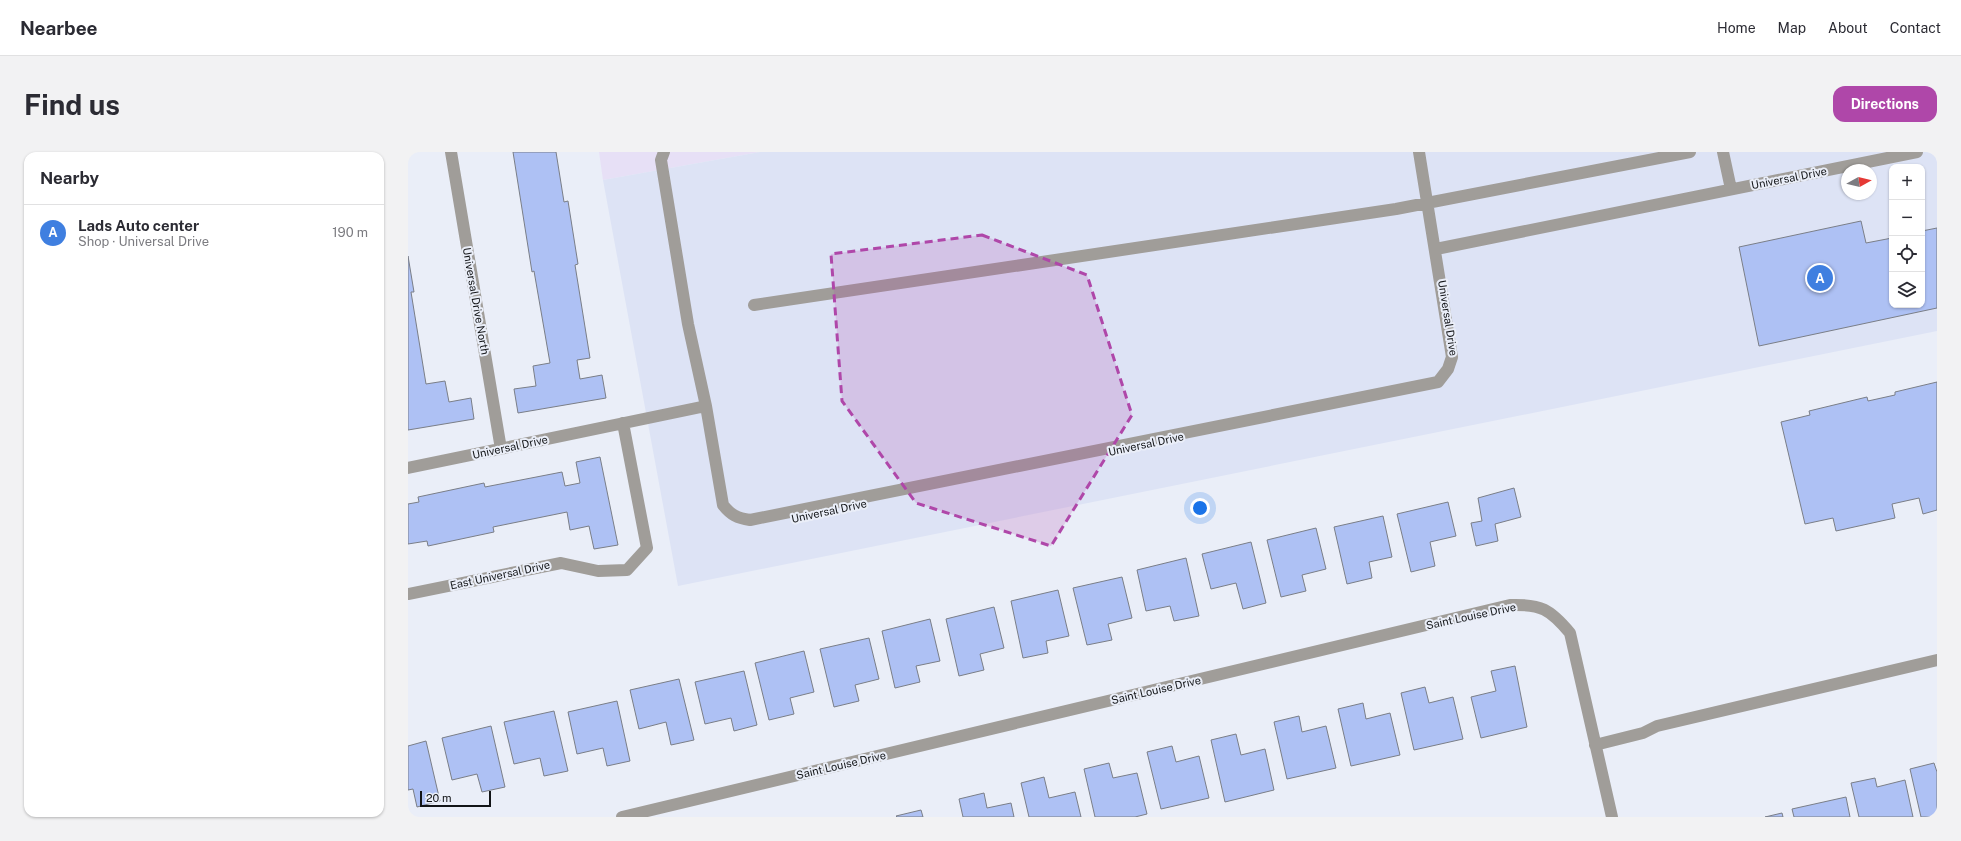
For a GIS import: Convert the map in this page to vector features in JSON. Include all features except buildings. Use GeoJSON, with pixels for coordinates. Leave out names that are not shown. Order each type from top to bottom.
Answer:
{"type":"FeatureCollection","features":[{"type":"Feature","properties":{"kind":"street","name":"Universal Drive North"},"geometry":{"type":"LineString","coordinates":[[451,152],[501,449]]}},
{"type":"Feature","properties":{"kind":"street"},"geometry":{"type":"LineString","coordinates":[[664,152],[661,160],[684,300],[706,406]]}},
{"type":"Feature","properties":{"kind":"street","name":"Universal Drive"},"geometry":{"type":"LineString","coordinates":[[408,468],[706,406],[723,505],[731,515],[739,519],[750,520],[1438,382],[1448,369],[1452,358],[1436,249],[1419,152]]}},
{"type":"Feature","properties":{"kind":"street"},"geometry":{"type":"LineString","coordinates":[[754,305],[1428,203],[1657,155],[1690,152]]}},
{"type":"Feature","properties":{"kind":"street"},"geometry":{"type":"LineString","coordinates":[[1723,152],[1731,189]]}},
{"type":"Feature","properties":{"kind":"street","name":"Universal Drive"},"geometry":{"type":"LineString","coordinates":[[1436,249],[1917,152]]}},
{"type":"Feature","properties":{"kind":"street","name":"East Universal Drive"},"geometry":{"type":"LineString","coordinates":[[408,594],[561,563],[598,571],[627,570],[647,548],[623,423]]}},
{"type":"Feature","properties":{"kind":"street","name":"Saint Louise Drive"},"geometry":{"type":"LineString","coordinates":[[622,817],[1510,605],[1529,604],[1544,609],[1558,618],[1570,633],[1612,817]]}},
{"type":"Feature","properties":{"kind":"street"},"geometry":{"type":"LineString","coordinates":[[1595,745],[1643,733],[1657,726],[1937,660]]}},
{"type":"Feature","properties":{"kind":"highlighted area"},"geometry":{"type":"Polygon","coordinates":[[[982,235],[1087,275],[1132,415],[1051,546],[916,503],[842,401],[831,254],[982,235]]]}},
{"type":"Feature","properties":{"kind":"shaded area"},"geometry":{"type":"Polygon","coordinates":[[[599,152],[760,152],[603,180],[599,152]]]}},
{"type":"Feature","properties":{"kind":"shaded area"},"geometry":{"type":"Polygon","coordinates":[[[760,152],[1937,152],[1937,331],[678,586],[603,180],[760,152]]]}},
{"type":"Feature","properties":{"kind":"place","name":"Lads Auto center"},"geometry":{"type":"Point","coordinates":[1820,278]}}]}
